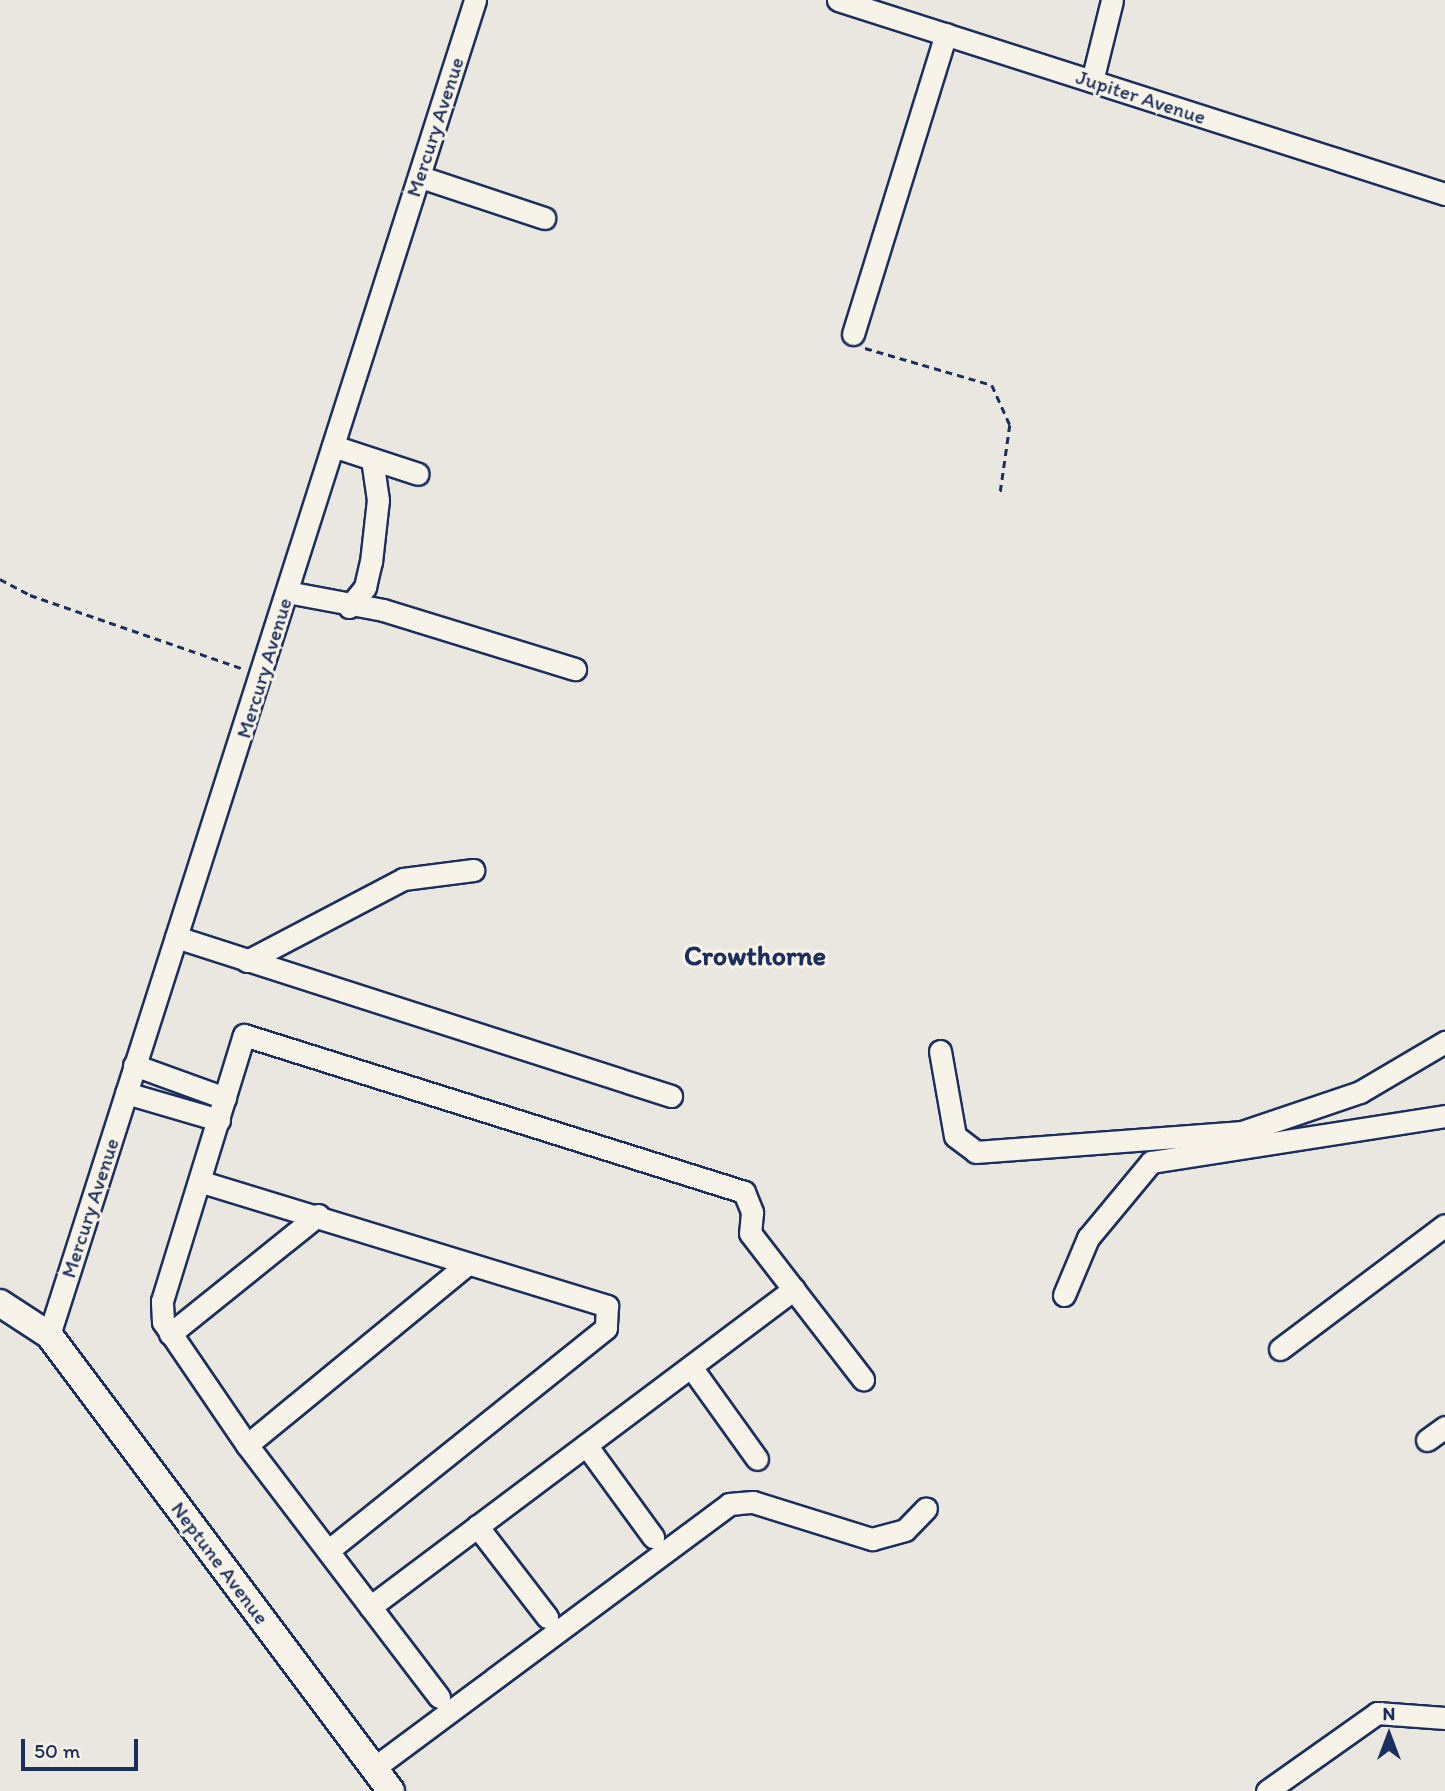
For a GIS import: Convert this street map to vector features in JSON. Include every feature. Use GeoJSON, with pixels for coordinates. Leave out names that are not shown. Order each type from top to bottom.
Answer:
{"type":"FeatureCollection","features":[{"type":"Feature","properties":{"kind":"main road"},"geometry":{"type":"LineString","coordinates":[[0,1303],[50,1335]]}},
{"type":"Feature","properties":{"kind":"main road","name":"Neptune Avenue"},"geometry":{"type":"LineString","coordinates":[[50,1335],[391,1791]]}},
{"type":"Feature","properties":{"kind":"street","name":"Mercury Avenue"},"geometry":{"type":"LineString","coordinates":[[50,1335],[136,1095],[176,937],[421,177],[475,0]]}},
{"type":"Feature","properties":{"kind":"street","name":"Jupiter Avenue"},"geometry":{"type":"LineString","coordinates":[[841,0],[1445,194]]}},
{"type":"Feature","properties":{"kind":"street"},"geometry":{"type":"LineString","coordinates":[[1092,81],[1112,0]]}},
{"type":"Feature","properties":{"kind":"street"},"geometry":{"type":"LineString","coordinates":[[852,334],[946,34]]}},
{"type":"Feature","properties":{"kind":"street"},"geometry":{"type":"LineString","coordinates":[[421,177],[544,218]]}},
{"type":"Feature","properties":{"kind":"street"},"geometry":{"type":"LineString","coordinates":[[333,446],[418,474]]}},
{"type":"Feature","properties":{"kind":"street"},"geometry":{"type":"LineString","coordinates":[[349,607],[367,577],[379,500],[372,458]]}},
{"type":"Feature","properties":{"kind":"street"},"geometry":{"type":"LineString","coordinates":[[367,577],[383,610]]}},
{"type":"Feature","properties":{"kind":"street"},"geometry":{"type":"LineString","coordinates":[[288,592],[349,607],[383,610],[575,669]]}},
{"type":"Feature","properties":{"kind":"street"},"geometry":{"type":"LineString","coordinates":[[247,961],[403,880],[473,870]]}},
{"type":"Feature","properties":{"kind":"street"},"geometry":{"type":"LineString","coordinates":[[176,937],[671,1096]]}},
{"type":"Feature","properties":{"kind":"street"},"geometry":{"type":"LineString","coordinates":[[439,1697],[247,1444],[170,1335],[162,1301],[202,1181],[244,1035],[744,1192],[752,1212],[750,1233],[863,1379]]}},
{"type":"Feature","properties":{"kind":"street"},"geometry":{"type":"LineString","coordinates":[[940,1051],[955,1136],[976,1152],[1242,1132],[1360,1092],[1445,1042]]}},
{"type":"Feature","properties":{"kind":"street"},"geometry":{"type":"LineString","coordinates":[[143,1068],[225,1098]]}},
{"type":"Feature","properties":{"kind":"street"},"geometry":{"type":"LineString","coordinates":[[136,1095],[219,1120]]}},
{"type":"Feature","properties":{"kind":"street"},"geometry":{"type":"LineString","coordinates":[[1064,1295],[1088,1238],[1151,1162],[1445,1116]]}},
{"type":"Feature","properties":{"kind":"street"},"geometry":{"type":"LineString","coordinates":[[202,1181],[607,1306],[606,1328],[328,1551]]}},
{"type":"Feature","properties":{"kind":"street"},"geometry":{"type":"LineString","coordinates":[[170,1335],[318,1215]]}},
{"type":"Feature","properties":{"kind":"street"},"geometry":{"type":"LineString","coordinates":[[1280,1349],[1445,1225]]}},
{"type":"Feature","properties":{"kind":"street"},"geometry":{"type":"LineString","coordinates":[[247,1444],[467,1264]]}},
{"type":"Feature","properties":{"kind":"street"},"geometry":{"type":"LineString","coordinates":[[370,1607],[794,1289]]}},
{"type":"Feature","properties":{"kind":"street"},"geometry":{"type":"LineString","coordinates":[[691,1367],[757,1459]]}},
{"type":"Feature","properties":{"kind":"street"},"geometry":{"type":"LineString","coordinates":[[1426,1440],[1445,1427]]}},
{"type":"Feature","properties":{"kind":"street"},"geometry":{"type":"LineString","coordinates":[[586,1445],[653,1537]]}},
{"type":"Feature","properties":{"kind":"street"},"geometry":{"type":"LineString","coordinates":[[374,1768],[729,1504],[753,1502],[872,1539],[905,1530],[926,1508]]}},
{"type":"Feature","properties":{"kind":"street"},"geometry":{"type":"LineString","coordinates":[[477,1527],[547,1617]]}},
{"type":"Feature","properties":{"kind":"street"},"geometry":{"type":"LineString","coordinates":[[1267,1791],[1377,1713],[1445,1718]]}},
{"type":"Feature","properties":{"kind":"path"},"geometry":{"type":"LineString","coordinates":[[852,334],[863,348],[992,385],[1010,425],[1000,495]]}},
{"type":"Feature","properties":{"kind":"path"},"geometry":{"type":"LineString","coordinates":[[0,579],[30,595],[260,674]]}},
{"type":"Feature","properties":{"kind":"district","name":"Crowthorne"},"geometry":{"type":"Point","coordinates":[755,955]}}]}
